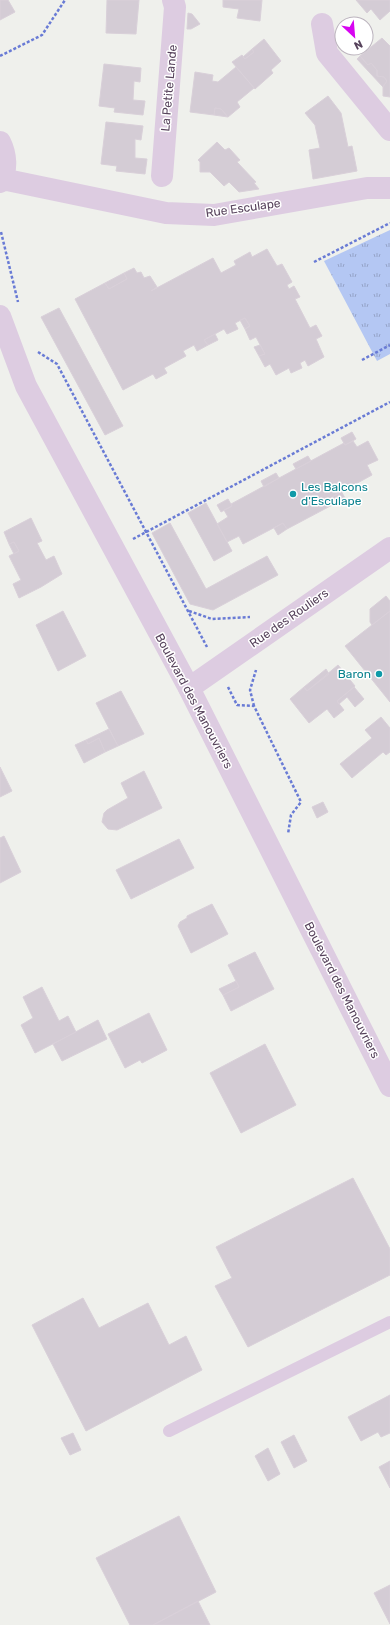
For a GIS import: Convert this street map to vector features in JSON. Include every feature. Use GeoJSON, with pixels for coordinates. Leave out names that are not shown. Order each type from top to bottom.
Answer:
{"type":"FeatureCollection","features":[{"type":"Feature","properties":{"kind":"street","name":"La Petite Lande"},"geometry":{"type":"LineString","coordinates":[[162,176],[172,61],[175,7],[173,0]]}},
{"type":"Feature","properties":{"kind":"street"},"geometry":{"type":"LineString","coordinates":[[322,24],[327,53],[390,130]]}},
{"type":"Feature","properties":{"kind":"street"},"geometry":{"type":"LineString","coordinates":[[0,142],[4,150],[5,165],[1,181]]}},
{"type":"Feature","properties":{"kind":"street","name":"Rue Esculape"},"geometry":{"type":"LineString","coordinates":[[1,181],[166,213],[214,215],[367,188],[390,188]]}},
{"type":"Feature","properties":{"kind":"street","name":"Boulevard des Manouvriers"},"geometry":{"type":"LineString","coordinates":[[0,316],[26,386],[188,688],[390,1086]]}},
{"type":"Feature","properties":{"kind":"street","name":"Rue des Rouliers"},"geometry":{"type":"LineString","coordinates":[[188,688],[390,548]]}},
{"type":"Feature","properties":{"kind":"lane"},"geometry":{"type":"LineString","coordinates":[[170,1431],[390,1322]]}},
{"type":"Feature","properties":{"kind":"path"},"geometry":{"type":"LineString","coordinates":[[0,56],[42,35],[65,0]]}},
{"type":"Feature","properties":{"kind":"path"},"geometry":{"type":"LineString","coordinates":[[314,262],[390,223]]}},
{"type":"Feature","properties":{"kind":"path"},"geometry":{"type":"LineString","coordinates":[[1,232],[18,305]]}},
{"type":"Feature","properties":{"kind":"path"},"geometry":{"type":"LineString","coordinates":[[362,360],[390,345]]}},
{"type":"Feature","properties":{"kind":"path"},"geometry":{"type":"LineString","coordinates":[[35,348],[38,352],[57,364],[237,704],[254,706]]}},
{"type":"Feature","properties":{"kind":"path"},"geometry":{"type":"LineString","coordinates":[[146,532],[390,402]]}},
{"type":"Feature","properties":{"kind":"path"},"geometry":{"type":"LineString","coordinates":[[188,611],[212,619],[244,616],[251,618],[254,621]]}},
{"type":"Feature","properties":{"kind":"path"},"geometry":{"type":"LineString","coordinates":[[258,663],[250,690],[254,706],[301,802],[291,815],[288,836]]}},
{"type":"Feature","properties":{"kind":"green space"},"geometry":{"type":"Polygon","coordinates":[[[390,230],[390,354],[377,361],[324,261],[390,230]]]}},
{"type":"Feature","properties":{"kind":"building"},"geometry":{"type":"Polygon","coordinates":[[[0,0],[8,0],[15,12],[0,20],[0,0]]]}},
{"type":"Feature","properties":{"kind":"building"},"geometry":{"type":"Polygon","coordinates":[[[107,0],[139,0],[136,34],[106,33],[107,0]]]}},
{"type":"Feature","properties":{"kind":"building"},"geometry":{"type":"Polygon","coordinates":[[[223,0],[262,0],[260,21],[237,18],[239,9],[223,7],[223,0]]]}},
{"type":"Feature","properties":{"kind":"building"},"geometry":{"type":"Polygon","coordinates":[[[356,0],[390,0],[390,11],[380,20],[371,9],[367,13],[356,0]]]}},
{"type":"Feature","properties":{"kind":"building"},"geometry":{"type":"Polygon","coordinates":[[[188,13],[192,14],[200,24],[191,29],[187,29],[188,13]]]}},
{"type":"Feature","properties":{"kind":"building"},"geometry":{"type":"Polygon","coordinates":[[[382,38],[390,46],[390,97],[383,96],[383,86],[387,81],[384,77],[377,76],[377,70],[371,63],[368,65],[360,56],[374,56],[374,45],[382,38]]]}},
{"type":"Feature","properties":{"kind":"building"},"geometry":{"type":"Polygon","coordinates":[[[264,39],[281,61],[271,70],[273,73],[255,89],[232,62],[242,55],[245,59],[254,52],[252,49],[264,39]]]}},
{"type":"Feature","properties":{"kind":"building"},"geometry":{"type":"Polygon","coordinates":[[[252,49],[254,52],[245,59],[243,57],[252,49]]]}},
{"type":"Feature","properties":{"kind":"building"},"geometry":{"type":"Polygon","coordinates":[[[360,56],[368,65],[371,63],[377,70],[377,76],[384,77],[387,81],[383,87],[357,59],[360,56]]]}},
{"type":"Feature","properties":{"kind":"building"},"geometry":{"type":"Polygon","coordinates":[[[104,64],[141,68],[140,82],[134,81],[133,100],[145,101],[143,115],[114,112],[115,108],[99,106],[104,64]]]}},
{"type":"Feature","properties":{"kind":"building"},"geometry":{"type":"Polygon","coordinates":[[[236,67],[254,88],[237,102],[240,107],[228,117],[221,109],[215,108],[214,115],[190,112],[195,72],[213,75],[212,81],[218,82],[236,67]]]}},
{"type":"Feature","properties":{"kind":"building"},"geometry":{"type":"Polygon","coordinates":[[[328,96],[341,113],[348,147],[352,146],[357,171],[313,179],[309,150],[320,148],[315,125],[305,113],[328,96]]]}},
{"type":"Feature","properties":{"kind":"building"},"geometry":{"type":"Polygon","coordinates":[[[215,108],[221,109],[228,117],[214,115],[215,108]]]}},
{"type":"Feature","properties":{"kind":"building"},"geometry":{"type":"Polygon","coordinates":[[[106,122],[143,126],[141,140],[135,139],[135,158],[147,159],[145,174],[116,171],[117,166],[101,164],[106,122]]]}},
{"type":"Feature","properties":{"kind":"building"},"geometry":{"type":"Polygon","coordinates":[[[217,142],[225,150],[229,148],[240,160],[237,162],[256,182],[254,183],[259,189],[239,192],[229,182],[224,186],[210,172],[200,172],[200,162],[198,160],[217,142]]]}},
{"type":"Feature","properties":{"kind":"building"},"geometry":{"type":"Polygon","coordinates":[[[267,249],[277,266],[282,264],[292,282],[287,285],[289,289],[294,286],[300,297],[295,299],[310,328],[316,325],[322,336],[316,339],[324,357],[308,366],[305,360],[300,363],[302,368],[291,373],[289,368],[276,375],[270,364],[265,367],[259,356],[265,354],[256,337],[250,340],[245,329],[250,326],[245,318],[235,323],[238,329],[227,334],[224,329],[204,340],[208,345],[197,351],[194,345],[183,351],[186,356],[164,368],[167,373],[156,379],[153,374],[123,390],[75,299],[105,283],[109,289],[127,279],[124,273],[134,268],[137,273],[141,272],[144,278],[150,276],[157,287],[151,291],[213,258],[221,273],[236,265],[234,261],[250,252],[252,257],[267,249]]]}},
{"type":"Feature","properties":{"kind":"building"},"geometry":{"type":"Polygon","coordinates":[[[124,273],[127,279],[109,289],[105,283],[124,273]]]}},
{"type":"Feature","properties":{"kind":"building"},"geometry":{"type":"Polygon","coordinates":[[[59,308],[123,426],[105,435],[41,317],[59,308]]]}},
{"type":"Feature","properties":{"kind":"building"},"geometry":{"type":"Polygon","coordinates":[[[245,318],[250,326],[245,329],[240,320],[245,318]]]}},
{"type":"Feature","properties":{"kind":"building"},"geometry":{"type":"Polygon","coordinates":[[[215,334],[218,340],[208,345],[204,340],[215,334]]]}},
{"type":"Feature","properties":{"kind":"building"},"geometry":{"type":"Polygon","coordinates":[[[260,345],[265,354],[259,356],[254,347],[260,345]]]}},
{"type":"Feature","properties":{"kind":"building"},"geometry":{"type":"Polygon","coordinates":[[[352,432],[356,439],[345,445],[341,438],[352,432]]]}},
{"type":"Feature","properties":{"kind":"building","name":"Les Balcons d'Esculape"},"geometry":{"type":"Polygon","coordinates":[[[353,441],[357,447],[368,441],[378,460],[367,465],[372,475],[332,497],[336,503],[287,529],[283,523],[243,544],[239,536],[227,542],[217,524],[228,517],[224,510],[232,506],[231,504],[344,443],[345,445],[353,441]]]}},
{"type":"Feature","properties":{"kind":"building"},"geometry":{"type":"Polygon","coordinates":[[[308,456],[311,461],[296,469],[293,464],[308,456]]]}},
{"type":"Feature","properties":{"kind":"building"},"geometry":{"type":"Polygon","coordinates":[[[276,473],[279,478],[264,487],[261,481],[276,473]]]}},
{"type":"Feature","properties":{"kind":"building"},"geometry":{"type":"Polygon","coordinates":[[[341,491],[345,498],[336,503],[332,497],[341,491]]]}},
{"type":"Feature","properties":{"kind":"building"},"geometry":{"type":"Polygon","coordinates":[[[228,499],[232,506],[221,512],[217,505],[228,499]]]}},
{"type":"Feature","properties":{"kind":"building"},"geometry":{"type":"Polygon","coordinates":[[[206,503],[232,551],[214,561],[188,513],[206,503]]]}},
{"type":"Feature","properties":{"kind":"building"},"geometry":{"type":"Polygon","coordinates":[[[31,518],[42,541],[37,543],[46,560],[54,556],[62,574],[19,598],[13,584],[21,580],[9,556],[19,551],[14,542],[9,544],[4,532],[31,518]]]}},
{"type":"Feature","properties":{"kind":"building"},"geometry":{"type":"Polygon","coordinates":[[[170,523],[206,589],[267,556],[278,575],[213,610],[190,604],[152,533],[170,523]]]}},
{"type":"Feature","properties":{"kind":"building"},"geometry":{"type":"Polygon","coordinates":[[[283,523],[287,529],[278,535],[274,528],[283,523]]]}},
{"type":"Feature","properties":{"kind":"building"},"geometry":{"type":"Polygon","coordinates":[[[14,542],[19,551],[14,554],[9,544],[14,542]]]}},
{"type":"Feature","properties":{"kind":"building"},"geometry":{"type":"Polygon","coordinates":[[[386,596],[390,601],[390,611],[372,625],[370,622],[370,609],[386,596]]]}},
{"type":"Feature","properties":{"kind":"building"},"geometry":{"type":"Polygon","coordinates":[[[63,611],[86,656],[58,671],[36,625],[63,611]]]}},
{"type":"Feature","properties":{"kind":"building","name":"Baron"},"geometry":{"type":"Polygon","coordinates":[[[390,611],[390,702],[345,646],[390,611]]]}},
{"type":"Feature","properties":{"kind":"building"},"geometry":{"type":"Polygon","coordinates":[[[338,665],[355,686],[337,701],[344,710],[334,718],[327,709],[309,723],[290,699],[304,687],[307,691],[338,665]]]}},
{"type":"Feature","properties":{"kind":"building"},"geometry":{"type":"Polygon","coordinates":[[[326,669],[329,674],[307,691],[304,687],[326,669]]]}},
{"type":"Feature","properties":{"kind":"building"},"geometry":{"type":"Polygon","coordinates":[[[354,687],[364,699],[355,707],[347,697],[339,704],[337,701],[354,687]]]}},
{"type":"Feature","properties":{"kind":"building"},"geometry":{"type":"Polygon","coordinates":[[[121,691],[144,734],[118,746],[96,703],[121,691]]]}},
{"type":"Feature","properties":{"kind":"building"},"geometry":{"type":"Polygon","coordinates":[[[381,717],[390,728],[390,752],[386,755],[383,752],[352,778],[340,764],[372,738],[365,730],[381,717]]]}},
{"type":"Feature","properties":{"kind":"building"},"geometry":{"type":"Polygon","coordinates":[[[109,729],[118,746],[105,752],[99,738],[88,744],[86,740],[109,729]]]}},
{"type":"Feature","properties":{"kind":"building"},"geometry":{"type":"Polygon","coordinates":[[[99,738],[105,752],[84,763],[75,745],[86,740],[88,744],[99,738]]]}},
{"type":"Feature","properties":{"kind":"building"},"geometry":{"type":"Polygon","coordinates":[[[0,767],[12,791],[0,797],[0,767]]]}},
{"type":"Feature","properties":{"kind":"building"},"geometry":{"type":"Polygon","coordinates":[[[144,771],[162,808],[117,830],[108,829],[102,822],[104,813],[128,798],[121,783],[144,771]]]}},
{"type":"Feature","properties":{"kind":"building"},"geometry":{"type":"Polygon","coordinates":[[[323,802],[328,812],[317,818],[312,807],[323,802]]]}},
{"type":"Feature","properties":{"kind":"building"},"geometry":{"type":"Polygon","coordinates":[[[4,836],[21,872],[0,883],[0,838],[4,836]]]}},
{"type":"Feature","properties":{"kind":"building"},"geometry":{"type":"Polygon","coordinates":[[[179,839],[194,868],[131,899],[116,870],[179,839]]]}},
{"type":"Feature","properties":{"kind":"building"},"geometry":{"type":"Polygon","coordinates":[[[212,904],[228,934],[191,953],[178,926],[180,922],[187,918],[187,916],[212,904]]]}},
{"type":"Feature","properties":{"kind":"building"},"geometry":{"type":"Polygon","coordinates":[[[255,952],[274,989],[231,1011],[223,995],[239,987],[228,965],[255,952]]]}},
{"type":"Feature","properties":{"kind":"building"},"geometry":{"type":"Polygon","coordinates":[[[236,981],[239,987],[223,995],[219,989],[236,981]]]}},
{"type":"Feature","properties":{"kind":"building"},"geometry":{"type":"Polygon","coordinates":[[[42,987],[59,1021],[68,1016],[76,1032],[35,1053],[21,1025],[33,1018],[23,997],[42,987]]]}},
{"type":"Feature","properties":{"kind":"building"},"geometry":{"type":"Polygon","coordinates":[[[149,1013],[167,1050],[142,1063],[140,1060],[125,1068],[108,1034],[149,1013]]]}},
{"type":"Feature","properties":{"kind":"building"},"geometry":{"type":"Polygon","coordinates":[[[98,1020],[107,1039],[62,1061],[53,1044],[98,1020]]]}},
{"type":"Feature","properties":{"kind":"building"},"geometry":{"type":"Polygon","coordinates":[[[265,1044],[296,1105],[241,1133],[210,1073],[265,1044]]]}},
{"type":"Feature","properties":{"kind":"building"},"geometry":{"type":"Polygon","coordinates":[[[353,1178],[390,1249],[390,1275],[248,1347],[215,1286],[232,1278],[216,1247],[353,1178]]]}},
{"type":"Feature","properties":{"kind":"building"},"geometry":{"type":"Polygon","coordinates":[[[83,1298],[99,1328],[148,1303],[169,1345],[186,1336],[202,1370],[86,1431],[32,1325],[83,1298]]]}},
{"type":"Feature","properties":{"kind":"building"},"geometry":{"type":"Polygon","coordinates":[[[390,1395],[390,1433],[381,1437],[378,1432],[361,1441],[348,1417],[390,1395]]]}},
{"type":"Feature","properties":{"kind":"building"},"geometry":{"type":"Polygon","coordinates":[[[73,1433],[81,1450],[70,1455],[61,1438],[73,1433]]]}},
{"type":"Feature","properties":{"kind":"building"},"geometry":{"type":"Polygon","coordinates":[[[294,1435],[307,1461],[294,1468],[281,1442],[294,1435]]]}},
{"type":"Feature","properties":{"kind":"building"},"geometry":{"type":"Polygon","coordinates":[[[268,1448],[280,1474],[268,1481],[255,1456],[268,1448]]]}},
{"type":"Feature","properties":{"kind":"building"},"geometry":{"type":"Polygon","coordinates":[[[390,1461],[390,1488],[379,1467],[390,1461]]]}},
{"type":"Feature","properties":{"kind":"building"},"geometry":{"type":"Polygon","coordinates":[[[179,1516],[216,1592],[153,1625],[130,1625],[96,1558],[179,1516]]]}},
{"type":"Feature","properties":{"kind":"building"},"geometry":{"type":"Polygon","coordinates":[[[390,1585],[390,1624],[374,1593],[390,1585]]]}},
{"type":"Feature","properties":{"kind":"building"},"geometry":{"type":"Polygon","coordinates":[[[198,1601],[210,1625],[153,1625],[198,1601]]]}},
{"type":"Feature","properties":{"kind":"place","name":"Les Balcons d'Esculape"},"geometry":{"type":"Point","coordinates":[293,494]}},
{"type":"Feature","properties":{"kind":"place","name":"Baron"},"geometry":{"type":"Point","coordinates":[379,674]}}]}
